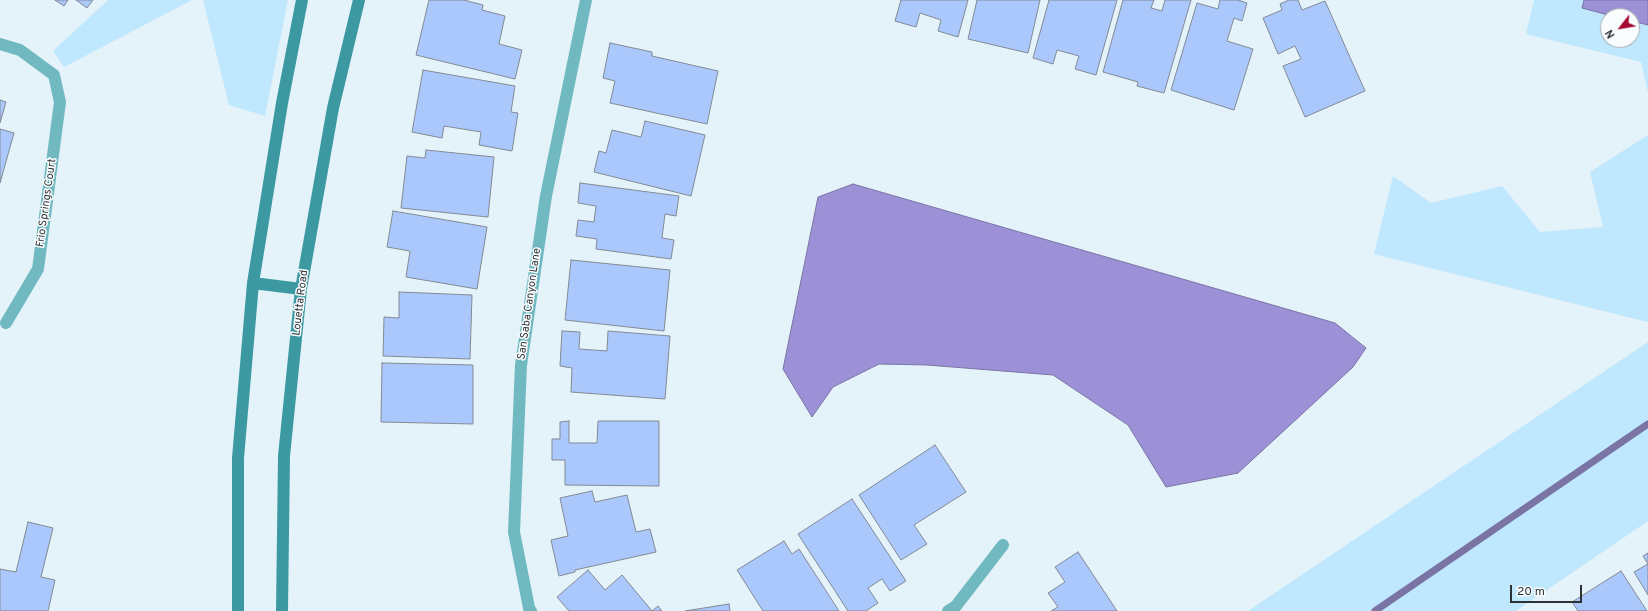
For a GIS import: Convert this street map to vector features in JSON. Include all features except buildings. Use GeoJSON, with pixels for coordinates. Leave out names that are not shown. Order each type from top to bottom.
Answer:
{"type":"FeatureCollection","features":[{"type":"Feature","properties":{"kind":"main road"},"geometry":{"type":"LineString","coordinates":[[238,611],[238,458],[253,283],[282,103],[302,0]]}},
{"type":"Feature","properties":{"kind":"main road","name":"Louetta Road"},"geometry":{"type":"LineString","coordinates":[[282,611],[284,456],[301,289],[332,108],[359,0]]}},
{"type":"Feature","properties":{"kind":"main road"},"geometry":{"type":"LineString","coordinates":[[253,283],[301,289]]}},
{"type":"Feature","properties":{"kind":"street","name":"San Saba Canyon Lane"},"geometry":{"type":"LineString","coordinates":[[531,611],[529,608],[514,532],[521,365],[546,196],[586,0]]}},
{"type":"Feature","properties":{"kind":"street","name":"Frio Springs Court"},"geometry":{"type":"LineString","coordinates":[[0,44],[20,50],[54,75],[60,102],[38,269],[6,323]]}},
{"type":"Feature","properties":{"kind":"street"},"geometry":{"type":"LineString","coordinates":[[948,611],[956,606],[1003,545]]}},
{"type":"Feature","properties":{"kind":"shaded area"},"geometry":{"type":"Polygon","coordinates":[[[108,0],[192,0],[64,67],[53,51],[108,0]]]}},
{"type":"Feature","properties":{"kind":"shaded area"},"geometry":{"type":"Polygon","coordinates":[[[203,0],[288,0],[265,116],[229,105],[203,0]]]}},
{"type":"Feature","properties":{"kind":"shaded area"},"geometry":{"type":"Polygon","coordinates":[[[1534,0],[1648,0],[1648,93],[1641,62],[1526,34],[1534,0]]]}},
{"type":"Feature","properties":{"kind":"shaded area"},"geometry":{"type":"Polygon","coordinates":[[[1584,0],[1648,0],[1648,25],[1640,23],[1640,8],[1600,8],[1600,13],[1582,8],[1584,0]]]}},
{"type":"Feature","properties":{"kind":"shaded area"},"geometry":{"type":"Polygon","coordinates":[[[1648,135],[1648,322],[1374,254],[1393,176],[1431,203],[1502,186],[1540,232],[1603,227],[1590,172],[1648,135]]]}},
{"type":"Feature","properties":{"kind":"shaded area"},"geometry":{"type":"Polygon","coordinates":[[[853,184],[1335,323],[1366,348],[1353,367],[1238,473],[1166,487],[1128,425],[1053,375],[927,365],[879,364],[833,387],[812,417],[783,369],[818,197],[853,184]]]}},
{"type":"Feature","properties":{"kind":"shaded area"},"geometry":{"type":"Polygon","coordinates":[[[1648,342],[1648,521],[1516,611],[1248,611],[1648,342]]]}},
{"type":"Feature","properties":{"kind":"waterway"},"geometry":{"type":"LineString","coordinates":[[1375,611],[1648,424]]}}]}
